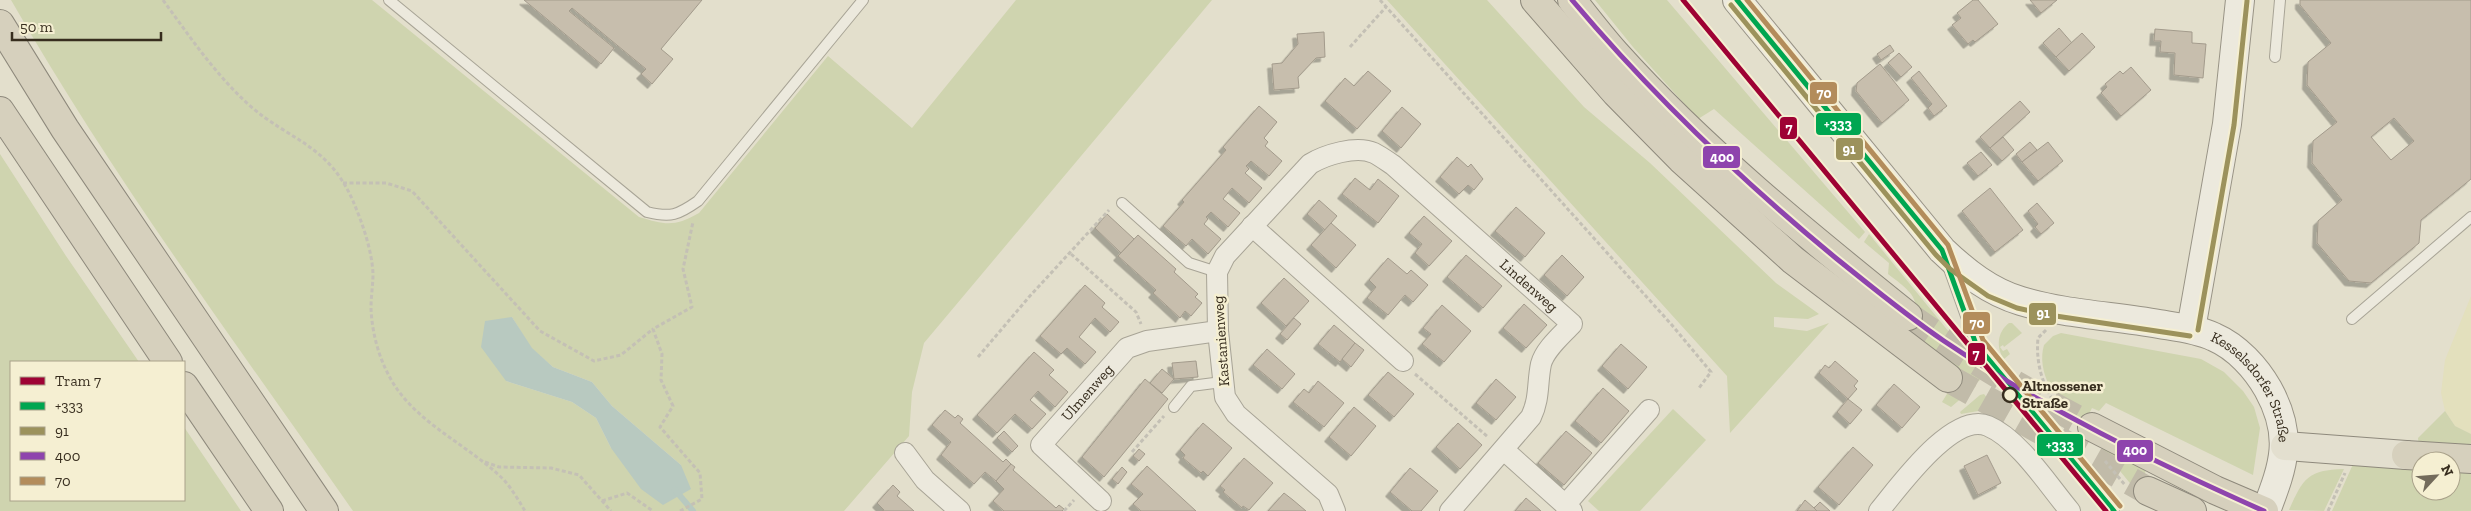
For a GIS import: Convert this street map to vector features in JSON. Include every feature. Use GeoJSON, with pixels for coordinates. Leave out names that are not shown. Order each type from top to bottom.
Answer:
{"type":"FeatureCollection","features":[{"type":"Feature","properties":{"kind":"highway"},"geometry":{"type":"LineString","coordinates":[[1535,0],[1616,93],[1681,159],[1792,260],[1948,378]]}},
{"type":"Feature","properties":{"kind":"highway"},"geometry":{"type":"LineString","coordinates":[[1572,0],[1615,53],[1704,144],[1806,234],[1908,316]]}},
{"type":"Feature","properties":{"kind":"highway"},"geometry":{"type":"LineString","coordinates":[[0,24],[65,129],[324,511]]}},
{"type":"Feature","properties":{"kind":"highway"},"geometry":{"type":"LineString","coordinates":[[0,110],[167,361]]}},
{"type":"Feature","properties":{"kind":"highway"},"geometry":{"type":"LineString","coordinates":[[185,387],[269,511]]}},
{"type":"Feature","properties":{"kind":"highway"},"geometry":{"type":"LineString","coordinates":[[2092,428],[2215,490],[2265,511]]}},
{"type":"Feature","properties":{"kind":"highway"},"geometry":{"type":"LineString","coordinates":[[2406,455],[2471,459]]}},
{"type":"Feature","properties":{"kind":"highway"},"geometry":{"type":"LineString","coordinates":[[2148,491],[2192,511]]}},
{"type":"Feature","properties":{"kind":"main road"},"geometry":{"type":"LineString","coordinates":[[2285,446],[2406,455]]}},
{"type":"Feature","properties":{"kind":"street","name":"Kesselsdorfer Straße"},"geometry":{"type":"LineString","coordinates":[[1737,0],[1942,250],[1992,290],[2020,301],[2050,308],[2190,329],[2215,337],[2232,347],[2261,378],[2280,412],[2284,426],[2285,446],[2276,485],[2265,511]]}},
{"type":"Feature","properties":{"kind":"street"},"geometry":{"type":"LineString","coordinates":[[2190,329],[2228,124],[2240,0]]}},
{"type":"Feature","properties":{"kind":"street","name":"Lindenweg"},"geometry":{"type":"LineString","coordinates":[[1252,226],[1310,164],[1320,158],[1344,152],[1372,152],[1394,165],[1572,324],[1545,354],[1541,363],[1538,402],[1531,417],[1450,511]]}},
{"type":"Feature","properties":{"kind":"street"},"geometry":{"type":"LineString","coordinates":[[1217,272],[1225,256],[1252,226],[1403,361]]}},
{"type":"Feature","properties":{"kind":"street","name":"Kastanienweg"},"geometry":{"type":"LineString","coordinates":[[1217,272],[1218,331],[1225,397],[1236,414],[1328,494],[1335,511]]}},
{"type":"Feature","properties":{"kind":"street","name":"Ulmenweg"},"geometry":{"type":"LineString","coordinates":[[1101,501],[1041,445],[1127,348],[1147,340],[1218,331]]}},
{"type":"Feature","properties":{"kind":"street"},"geometry":{"type":"LineString","coordinates":[[1504,450],[1568,508],[1649,410]]}},
{"type":"Feature","properties":{"kind":"street"},"geometry":{"type":"LineString","coordinates":[[1879,511],[1937,445],[1960,427],[1973,423],[1986,425],[1999,432],[2022,454],[2070,511]]}},
{"type":"Feature","properties":{"kind":"street"},"geometry":{"type":"LineString","coordinates":[[905,453],[925,480],[960,511]]}},
{"type":"Feature","properties":{"kind":"lane"},"geometry":{"type":"LineString","coordinates":[[389,0],[647,212],[661,215],[678,214],[698,201],[863,0]]}},
{"type":"Feature","properties":{"kind":"lane"},"geometry":{"type":"LineString","coordinates":[[2275,57],[2280,0]]}},
{"type":"Feature","properties":{"kind":"lane"},"geometry":{"type":"LineString","coordinates":[[1122,203],[1189,263],[1217,272]]}},
{"type":"Feature","properties":{"kind":"lane"},"geometry":{"type":"LineString","coordinates":[[2352,319],[2471,217]]}},
{"type":"Feature","properties":{"kind":"lane"},"geometry":{"type":"LineString","coordinates":[[1942,250],[1976,344],[2114,511]]}},
{"type":"Feature","properties":{"kind":"lane"},"geometry":{"type":"LineString","coordinates":[[1174,407],[1191,386],[1222,382]]}},
{"type":"Feature","properties":{"kind":"path"},"geometry":{"type":"LineString","coordinates":[[163,0],[215,72],[251,106],[309,145],[332,164],[353,200],[368,246],[373,273],[371,308],[378,354],[397,389],[421,416],[482,460],[505,481],[525,511]]}},
{"type":"Feature","properties":{"kind":"path"},"geometry":{"type":"LineString","coordinates":[[1380,0],[1671,324],[1710,372],[1699,388]]}},
{"type":"Feature","properties":{"kind":"path"},"geometry":{"type":"LineString","coordinates":[[1350,47],[1386,7]]}},
{"type":"Feature","properties":{"kind":"path"},"geometry":{"type":"LineString","coordinates":[[343,183],[386,182],[412,191],[540,331],[594,361],[621,355],[654,329],[692,307],[683,269],[698,201]]}},
{"type":"Feature","properties":{"kind":"path"},"geometry":{"type":"LineString","coordinates":[[978,357],[1029,297],[1071,254],[1109,209],[1122,203]]}},
{"type":"Feature","properties":{"kind":"path"},"geometry":{"type":"LineString","coordinates":[[1071,254],[1136,312],[1147,340]]}},
{"type":"Feature","properties":{"kind":"path"},"geometry":{"type":"LineString","coordinates":[[654,329],[662,354],[661,380],[673,406],[660,427],[700,474],[702,499],[680,511]]}},
{"type":"Feature","properties":{"kind":"path"},"geometry":{"type":"LineString","coordinates":[[1403,361],[1408,368],[1504,450]]}},
{"type":"Feature","properties":{"kind":"path"},"geometry":{"type":"LineString","coordinates":[[1132,452],[1174,407]]}},
{"type":"Feature","properties":{"kind":"path"},"geometry":{"type":"LineString","coordinates":[[2328,511],[2355,452]]}},
{"type":"Feature","properties":{"kind":"path"},"geometry":{"type":"LineString","coordinates":[[482,460],[499,467],[551,468],[579,474],[611,511]]}},
{"type":"Feature","properties":{"kind":"path"},"geometry":{"type":"LineString","coordinates":[[602,501],[627,493],[653,511]]}},
{"type":"Feature","properties":{"kind":"shaded area"},"geometry":{"type":"Polygon","coordinates":[[[2471,296],[2471,434],[2455,426],[2445,411],[2441,393],[2445,360],[2471,296]]]}},
{"type":"Feature","properties":{"kind":"shaded area"},"geometry":{"type":"Polygon","coordinates":[[[512,317],[532,348],[553,367],[592,382],[612,406],[681,465],[691,489],[663,505],[641,489],[611,448],[596,418],[572,402],[506,381],[481,347],[485,321],[512,317]]]}},
{"type":"Feature","properties":{"kind":"green space"},"geometry":{"type":"Polygon","coordinates":[[[11,0],[372,0],[639,217],[656,222],[676,223],[699,213],[828,56],[912,128],[1016,0],[1212,0],[924,343],[912,392],[909,436],[844,511],[353,511],[133,196],[50,66],[11,0]],[[512,317],[506,381],[572,402],[596,418],[611,448],[681,465],[612,406],[592,382],[553,367],[531,348],[512,317]]]}},
{"type":"Feature","properties":{"kind":"green space"},"geometry":{"type":"Polygon","coordinates":[[[1387,0],[1487,0],[1584,107],[1650,163],[1776,283],[1819,314],[1808,319],[1774,317],[1774,327],[1807,331],[1829,323],[1730,433],[1727,376],[1387,0]]]}},
{"type":"Feature","properties":{"kind":"green space"},"geometry":{"type":"Polygon","coordinates":[[[1595,0],[1667,0],[1865,232],[1859,239],[1714,109],[1698,119],[1633,47],[1595,0]]]}},
{"type":"Feature","properties":{"kind":"green space"},"geometry":{"type":"Polygon","coordinates":[[[0,154],[66,256],[138,361],[10,361],[10,501],[185,501],[185,428],[241,511],[0,511],[0,154]]]}},
{"type":"Feature","properties":{"kind":"green space"},"geometry":{"type":"Polygon","coordinates":[[[1869,234],[1985,376],[1951,407],[1942,402],[1955,381],[1952,365],[1948,359],[1909,332],[1916,312],[1914,298],[1910,292],[1888,274],[1889,263],[1864,242],[1869,234]]]}},
{"type":"Feature","properties":{"kind":"green space"},"geometry":{"type":"Polygon","coordinates":[[[2009,323],[2012,323],[2022,333],[2004,347],[2003,345],[2000,347],[2003,351],[2007,349],[2010,354],[2004,359],[2001,355],[1999,340],[2002,331],[2009,323]]]}},
{"type":"Feature","properties":{"kind":"green space"},"geometry":{"type":"Polygon","coordinates":[[[2061,333],[2201,359],[2224,372],[2243,391],[2254,407],[2260,428],[2253,475],[2106,403],[2099,411],[2092,408],[2089,414],[2090,435],[2049,385],[2045,376],[2042,360],[2044,345],[2053,336],[2061,333]]]}},
{"type":"Feature","properties":{"kind":"green space"},"geometry":{"type":"Polygon","coordinates":[[[1984,394],[2003,419],[1984,410],[1961,414],[1960,412],[1980,395],[1984,394]]]}},
{"type":"Feature","properties":{"kind":"green space"},"geometry":{"type":"Polygon","coordinates":[[[1673,409],[1706,440],[1640,511],[1599,511],[1588,501],[1673,409]]]}},
{"type":"Feature","properties":{"kind":"green space"},"geometry":{"type":"Polygon","coordinates":[[[2445,411],[2455,426],[2471,434],[2471,448],[2419,446],[2418,438],[2445,411]]]}},
{"type":"Feature","properties":{"kind":"green space"},"geometry":{"type":"Polygon","coordinates":[[[2098,444],[2146,469],[2142,485],[2147,504],[2098,444]]]}},
{"type":"Feature","properties":{"kind":"green space"},"geometry":{"type":"Polygon","coordinates":[[[2354,462],[2411,465],[2411,501],[2461,501],[2461,468],[2471,469],[2471,511],[2332,511],[2354,462]]]}},
{"type":"Feature","properties":{"kind":"green space"},"geometry":{"type":"Polygon","coordinates":[[[2344,469],[2324,511],[2289,510],[2298,490],[2308,478],[2322,471],[2344,469]]]}},
{"type":"Feature","properties":{"kind":"building"},"geometry":{"type":"Polygon","coordinates":[[[524,0],[702,0],[661,49],[673,59],[652,84],[641,74],[646,69],[572,8],[569,11],[614,48],[601,64],[524,0]]]}},
{"type":"Feature","properties":{"kind":"building"},"geometry":{"type":"Polygon","coordinates":[[[1973,0],[1978,0],[1998,24],[1975,42],[1973,40],[1968,44],[1952,25],[1961,18],[1957,13],[1973,0]]]}},
{"type":"Feature","properties":{"kind":"building"},"geometry":{"type":"Polygon","coordinates":[[[2030,0],[2057,0],[2041,13],[2030,0]]]}},
{"type":"Feature","properties":{"kind":"building"},"geometry":{"type":"Polygon","coordinates":[[[2300,0],[2471,0],[2471,179],[2421,220],[2419,243],[2371,283],[2349,281],[2317,243],[2318,221],[2342,200],[2312,163],[2313,141],[2337,122],[2307,85],[2308,62],[2331,43],[2300,5],[2300,0]],[[2394,118],[2371,137],[2391,160],[2414,141],[2394,118]]]}},
{"type":"Feature","properties":{"kind":"building"},"geometry":{"type":"Polygon","coordinates":[[[2059,28],[2072,43],[2056,57],[2043,43],[2059,28]]]}},
{"type":"Feature","properties":{"kind":"building"},"geometry":{"type":"Polygon","coordinates":[[[2155,29],[2192,32],[2192,43],[2206,44],[2203,78],[2174,75],[2175,53],[2160,52],[2161,41],[2154,41],[2155,29]]]}},
{"type":"Feature","properties":{"kind":"building"},"geometry":{"type":"Polygon","coordinates":[[[1324,32],[1325,57],[1316,58],[1298,77],[1299,88],[1274,90],[1272,64],[1282,63],[1298,44],[1297,34],[1324,32]]]}},
{"type":"Feature","properties":{"kind":"building"},"geometry":{"type":"Polygon","coordinates":[[[2082,33],[2095,47],[2069,71],[2056,57],[2082,33]]]}},
{"type":"Feature","properties":{"kind":"building"},"geometry":{"type":"Polygon","coordinates":[[[1890,45],[1894,51],[1881,60],[1877,54],[1890,45]]]}},
{"type":"Feature","properties":{"kind":"building"},"geometry":{"type":"Polygon","coordinates":[[[1899,53],[1912,67],[1901,77],[1888,63],[1899,53]]]}},
{"type":"Feature","properties":{"kind":"building"},"geometry":{"type":"Polygon","coordinates":[[[1880,64],[1909,100],[1882,123],[1856,91],[1857,83],[1880,64]]]}},
{"type":"Feature","properties":{"kind":"building"},"geometry":{"type":"Polygon","coordinates":[[[2131,67],[2151,90],[2121,116],[2101,93],[2107,87],[2105,84],[2120,71],[2123,74],[2131,67]]]}},
{"type":"Feature","properties":{"kind":"building"},"geometry":{"type":"Polygon","coordinates":[[[1368,71],[1391,91],[1357,129],[1325,101],[1345,78],[1354,86],[1368,71]]]}},
{"type":"Feature","properties":{"kind":"building"},"geometry":{"type":"Polygon","coordinates":[[[1919,71],[1947,106],[1934,116],[1928,108],[1932,104],[1911,78],[1919,71]]]}},
{"type":"Feature","properties":{"kind":"building"},"geometry":{"type":"Polygon","coordinates":[[[2020,101],[2030,112],[1990,148],[1980,137],[2020,101]]]}},
{"type":"Feature","properties":{"kind":"building"},"geometry":{"type":"Polygon","coordinates":[[[1259,106],[1277,122],[1264,138],[1268,142],[1265,146],[1282,161],[1269,176],[1251,161],[1246,166],[1249,169],[1245,173],[1262,188],[1249,203],[1232,188],[1223,199],[1240,213],[1228,227],[1211,212],[1206,217],[1208,219],[1204,224],[1221,239],[1208,254],[1192,239],[1186,246],[1163,226],[1184,202],[1182,200],[1226,150],[1223,147],[1259,106]]]}},
{"type":"Feature","properties":{"kind":"building"},"geometry":{"type":"Polygon","coordinates":[[[1402,107],[1421,124],[1401,148],[1382,131],[1402,107]]]}},
{"type":"Feature","properties":{"kind":"building"},"geometry":{"type":"Polygon","coordinates":[[[2003,137],[2014,150],[2002,161],[1990,148],[2003,137]]]}},
{"type":"Feature","properties":{"kind":"building"},"geometry":{"type":"Polygon","coordinates":[[[2030,142],[2037,150],[2022,162],[2016,154],[2030,142]]]}},
{"type":"Feature","properties":{"kind":"building"},"geometry":{"type":"Polygon","coordinates":[[[2048,142],[2063,161],[2038,181],[2022,162],[2048,142]]]}},
{"type":"Feature","properties":{"kind":"building"},"geometry":{"type":"Polygon","coordinates":[[[1981,152],[1992,165],[1978,176],[1967,163],[1981,152]]]}},
{"type":"Feature","properties":{"kind":"building"},"geometry":{"type":"Polygon","coordinates":[[[1457,157],[1468,167],[1471,164],[1483,179],[1474,190],[1468,185],[1459,194],[1440,177],[1457,157]]]}},
{"type":"Feature","properties":{"kind":"building"},"geometry":{"type":"Polygon","coordinates":[[[1355,178],[1370,190],[1378,179],[1399,196],[1378,223],[1342,194],[1355,178]]]}},
{"type":"Feature","properties":{"kind":"building"},"geometry":{"type":"Polygon","coordinates":[[[1990,188],[2023,230],[1995,252],[1962,211],[1990,188]]]}},
{"type":"Feature","properties":{"kind":"building"},"geometry":{"type":"Polygon","coordinates":[[[1319,200],[1337,216],[1325,230],[1307,214],[1319,200]]]}},
{"type":"Feature","properties":{"kind":"building"},"geometry":{"type":"Polygon","coordinates":[[[2037,203],[2054,223],[2041,234],[2035,227],[2038,224],[2028,211],[2037,203]]]}},
{"type":"Feature","properties":{"kind":"building"},"geometry":{"type":"Polygon","coordinates":[[[1516,207],[1545,233],[1525,257],[1495,231],[1516,207]]]}},
{"type":"Feature","properties":{"kind":"building"},"geometry":{"type":"Polygon","coordinates":[[[1107,214],[1134,239],[1121,253],[1095,228],[1107,214]]]}},
{"type":"Feature","properties":{"kind":"building"},"geometry":{"type":"Polygon","coordinates":[[[1424,216],[1452,241],[1429,266],[1415,253],[1422,244],[1409,233],[1424,216]]]}},
{"type":"Feature","properties":{"kind":"building"},"geometry":{"type":"Polygon","coordinates":[[[1331,223],[1356,245],[1336,268],[1311,245],[1331,223]]]}},
{"type":"Feature","properties":{"kind":"building"},"geometry":{"type":"Polygon","coordinates":[[[1138,235],[1176,269],[1174,272],[1198,294],[1195,297],[1202,303],[1191,316],[1185,311],[1180,318],[1153,293],[1156,290],[1118,256],[1138,235]]]}},
{"type":"Feature","properties":{"kind":"building"},"geometry":{"type":"Polygon","coordinates":[[[1466,255],[1502,286],[1483,308],[1447,277],[1466,255]]]}},
{"type":"Feature","properties":{"kind":"building"},"geometry":{"type":"Polygon","coordinates":[[[1562,255],[1584,277],[1567,296],[1544,275],[1562,255]]]}},
{"type":"Feature","properties":{"kind":"building"},"geometry":{"type":"Polygon","coordinates":[[[1388,258],[1407,274],[1411,270],[1428,285],[1413,302],[1405,295],[1388,315],[1367,298],[1376,287],[1369,280],[1388,258]]]}},
{"type":"Feature","properties":{"kind":"building"},"geometry":{"type":"Polygon","coordinates":[[[1284,278],[1309,301],[1286,326],[1261,303],[1284,278]]]}},
{"type":"Feature","properties":{"kind":"building"},"geometry":{"type":"Polygon","coordinates":[[[1085,285],[1105,303],[1102,307],[1119,322],[1110,332],[1095,318],[1079,337],[1096,352],[1085,364],[1067,348],[1061,354],[1040,336],[1085,285]]]}},
{"type":"Feature","properties":{"kind":"building"},"geometry":{"type":"Polygon","coordinates":[[[1524,304],[1547,325],[1526,348],[1503,328],[1524,304]]]}},
{"type":"Feature","properties":{"kind":"building"},"geometry":{"type":"Polygon","coordinates":[[[1442,305],[1471,331],[1444,362],[1422,344],[1431,334],[1423,328],[1442,305]]]}},
{"type":"Feature","properties":{"kind":"building"},"geometry":{"type":"Polygon","coordinates":[[[1294,318],[1301,324],[1287,340],[1280,334],[1294,318]]]}},
{"type":"Feature","properties":{"kind":"building"},"geometry":{"type":"Polygon","coordinates":[[[1334,325],[1355,343],[1340,362],[1318,344],[1334,325]]]}},
{"type":"Feature","properties":{"kind":"building"},"geometry":{"type":"Polygon","coordinates":[[[1355,343],[1364,350],[1351,367],[1342,359],[1355,343]]]}},
{"type":"Feature","properties":{"kind":"building"},"geometry":{"type":"Polygon","coordinates":[[[1621,344],[1647,367],[1628,389],[1602,366],[1621,344]]]}},
{"type":"Feature","properties":{"kind":"building"},"geometry":{"type":"Polygon","coordinates":[[[1267,349],[1295,374],[1282,389],[1253,365],[1267,349]]]}},
{"type":"Feature","properties":{"kind":"building"},"geometry":{"type":"Polygon","coordinates":[[[1034,352],[1054,370],[1049,375],[1068,392],[1055,407],[1038,391],[1030,400],[1046,414],[1032,429],[1015,414],[997,433],[977,415],[1034,352]]]}},
{"type":"Feature","properties":{"kind":"building"},"geometry":{"type":"Polygon","coordinates":[[[1196,361],[1198,377],[1174,379],[1172,363],[1196,361]]]}},
{"type":"Feature","properties":{"kind":"building"},"geometry":{"type":"Polygon","coordinates":[[[1835,361],[1858,381],[1854,386],[1857,389],[1848,399],[1819,373],[1825,365],[1829,368],[1835,361]]]}},
{"type":"Feature","properties":{"kind":"building"},"geometry":{"type":"Polygon","coordinates":[[[1162,369],[1174,379],[1162,393],[1150,383],[1162,369]]]}},
{"type":"Feature","properties":{"kind":"building"},"geometry":{"type":"Polygon","coordinates":[[[1388,372],[1414,394],[1394,417],[1368,395],[1388,372]]]}},
{"type":"Feature","properties":{"kind":"building"},"geometry":{"type":"Polygon","coordinates":[[[1145,379],[1168,399],[1104,477],[1082,457],[1145,379]]]}},
{"type":"Feature","properties":{"kind":"building"},"geometry":{"type":"Polygon","coordinates":[[[1496,379],[1516,397],[1496,420],[1476,403],[1496,379]]]}},
{"type":"Feature","properties":{"kind":"building"},"geometry":{"type":"Polygon","coordinates":[[[1318,381],[1344,403],[1324,427],[1293,402],[1304,389],[1309,393],[1318,381]]]}},
{"type":"Feature","properties":{"kind":"building"},"geometry":{"type":"Polygon","coordinates":[[[1894,384],[1920,407],[1902,428],[1876,405],[1894,384]]]}},
{"type":"Feature","properties":{"kind":"building"},"geometry":{"type":"Polygon","coordinates":[[[1603,388],[1629,411],[1601,443],[1575,421],[1603,388]]]}},
{"type":"Feature","properties":{"kind":"building"},"geometry":{"type":"Polygon","coordinates":[[[1848,399],[1862,410],[1850,424],[1837,412],[1848,399]]]}},
{"type":"Feature","properties":{"kind":"building"},"geometry":{"type":"Polygon","coordinates":[[[1354,407],[1376,426],[1351,456],[1329,437],[1354,407]]]}},
{"type":"Feature","properties":{"kind":"building"},"geometry":{"type":"Polygon","coordinates":[[[945,410],[955,418],[958,415],[963,419],[960,423],[1003,462],[1006,459],[1011,464],[996,481],[985,472],[974,484],[941,455],[951,442],[932,425],[945,410]]]}},
{"type":"Feature","properties":{"kind":"building"},"geometry":{"type":"Polygon","coordinates":[[[1203,423],[1232,448],[1208,476],[1203,471],[1201,473],[1183,458],[1185,455],[1180,450],[1203,423]]]}},
{"type":"Feature","properties":{"kind":"building"},"geometry":{"type":"Polygon","coordinates":[[[1458,423],[1482,445],[1460,469],[1436,447],[1458,423]]]}},
{"type":"Feature","properties":{"kind":"building"},"geometry":{"type":"Polygon","coordinates":[[[1004,431],[1018,446],[1012,452],[997,438],[1004,431]]]}},
{"type":"Feature","properties":{"kind":"building"},"geometry":{"type":"Polygon","coordinates":[[[1566,431],[1592,453],[1564,485],[1538,463],[1566,431]]]}},
{"type":"Feature","properties":{"kind":"building"},"geometry":{"type":"Polygon","coordinates":[[[1853,447],[1873,465],[1839,505],[1818,487],[1853,447]]]}},
{"type":"Feature","properties":{"kind":"building"},"geometry":{"type":"Polygon","coordinates":[[[1139,449],[1145,454],[1139,461],[1133,456],[1139,449]]]}},
{"type":"Feature","properties":{"kind":"building"},"geometry":{"type":"Polygon","coordinates":[[[1987,455],[2001,483],[1978,495],[1964,466],[1987,455]]]}},
{"type":"Feature","properties":{"kind":"building"},"geometry":{"type":"Polygon","coordinates":[[[1244,458],[1273,483],[1249,510],[1243,506],[1242,508],[1223,492],[1225,490],[1220,486],[1244,458]]]}},
{"type":"Feature","properties":{"kind":"building"},"geometry":{"type":"Polygon","coordinates":[[[1011,464],[1015,467],[1013,470],[1056,508],[1059,505],[1064,509],[1062,511],[1004,511],[993,501],[1004,489],[996,481],[1011,464]]]}},
{"type":"Feature","properties":{"kind":"building"},"geometry":{"type":"Polygon","coordinates":[[[1147,466],[1196,511],[1141,511],[1133,504],[1143,494],[1131,484],[1147,466]]]}},
{"type":"Feature","properties":{"kind":"building"},"geometry":{"type":"Polygon","coordinates":[[[1122,467],[1127,472],[1118,484],[1112,479],[1122,467]]]}},
{"type":"Feature","properties":{"kind":"building"},"geometry":{"type":"Polygon","coordinates":[[[1410,468],[1438,491],[1421,511],[1412,511],[1390,492],[1410,468]]]}},
{"type":"Feature","properties":{"kind":"building"},"geometry":{"type":"Polygon","coordinates":[[[893,485],[900,492],[897,496],[914,511],[882,511],[884,510],[877,503],[893,485]]]}},
{"type":"Feature","properties":{"kind":"building"},"geometry":{"type":"Polygon","coordinates":[[[1284,493],[1293,500],[1306,511],[1268,511],[1284,493]]]}},
{"type":"Feature","properties":{"kind":"building"},"geometry":{"type":"Polygon","coordinates":[[[1526,498],[1541,511],[1515,511],[1526,498]]]}},
{"type":"Feature","properties":{"kind":"building"},"geometry":{"type":"Polygon","coordinates":[[[1805,500],[1814,508],[1817,511],[1797,511],[1805,500]]]}},
{"type":"Feature","properties":{"kind":"building"},"geometry":{"type":"Polygon","coordinates":[[[1820,502],[1830,511],[1817,511],[1814,508],[1820,502]]]}},
{"type":"Feature","properties":{"kind":"waterway"},"geometry":{"type":"LineString","coordinates":[[675,490],[693,511]]}},
{"type":"Feature","properties":{"kind":"tunnel"},"geometry":{"type":"LineString","coordinates":[[1908,316],[1998,374],[2092,427]]}},
{"type":"Feature","properties":{"kind":"tunnel"},"geometry":{"type":"LineString","coordinates":[[1948,378],[2148,491]]}},
{"type":"Feature","properties":{"kind":"tram line","name":"7"},"geometry":{"type":"LineString","coordinates":[[1683,0],[2106,511]]}},
{"type":"Feature","properties":{"kind":"transit line","name":"400"},"geometry":{"type":"LineString","coordinates":[[1572,0],[1602,35],[1698,136],[1801,229],[1917,322],[1982,366],[2061,412],[2141,454],[2264,511]]}},
{"type":"Feature","properties":{"kind":"transit line","name":"+333"},"geometry":{"type":"LineString","coordinates":[[1737,0],[1942,250],[1976,344],[2114,511]]}},
{"type":"Feature","properties":{"kind":"transit line","name":"70"},"geometry":{"type":"LineString","coordinates":[[1747,0],[1948,245],[1983,340],[2120,506]]}},
{"type":"Feature","properties":{"kind":"transit line","name":"91"},"geometry":{"type":"LineString","coordinates":[[2198,330],[2234,125],[2247,1]]}},
{"type":"Feature","properties":{"kind":"transit line","name":"91"},"geometry":{"type":"LineString","coordinates":[[1731,5],[1936,255],[1950,269],[1988,296],[2017,308],[2049,315],[2190,336]]}},
{"type":"Feature","properties":{"kind":"place","name":"Altnossener Straße"},"geometry":{"type":"Point","coordinates":[2010,395]}}]}
